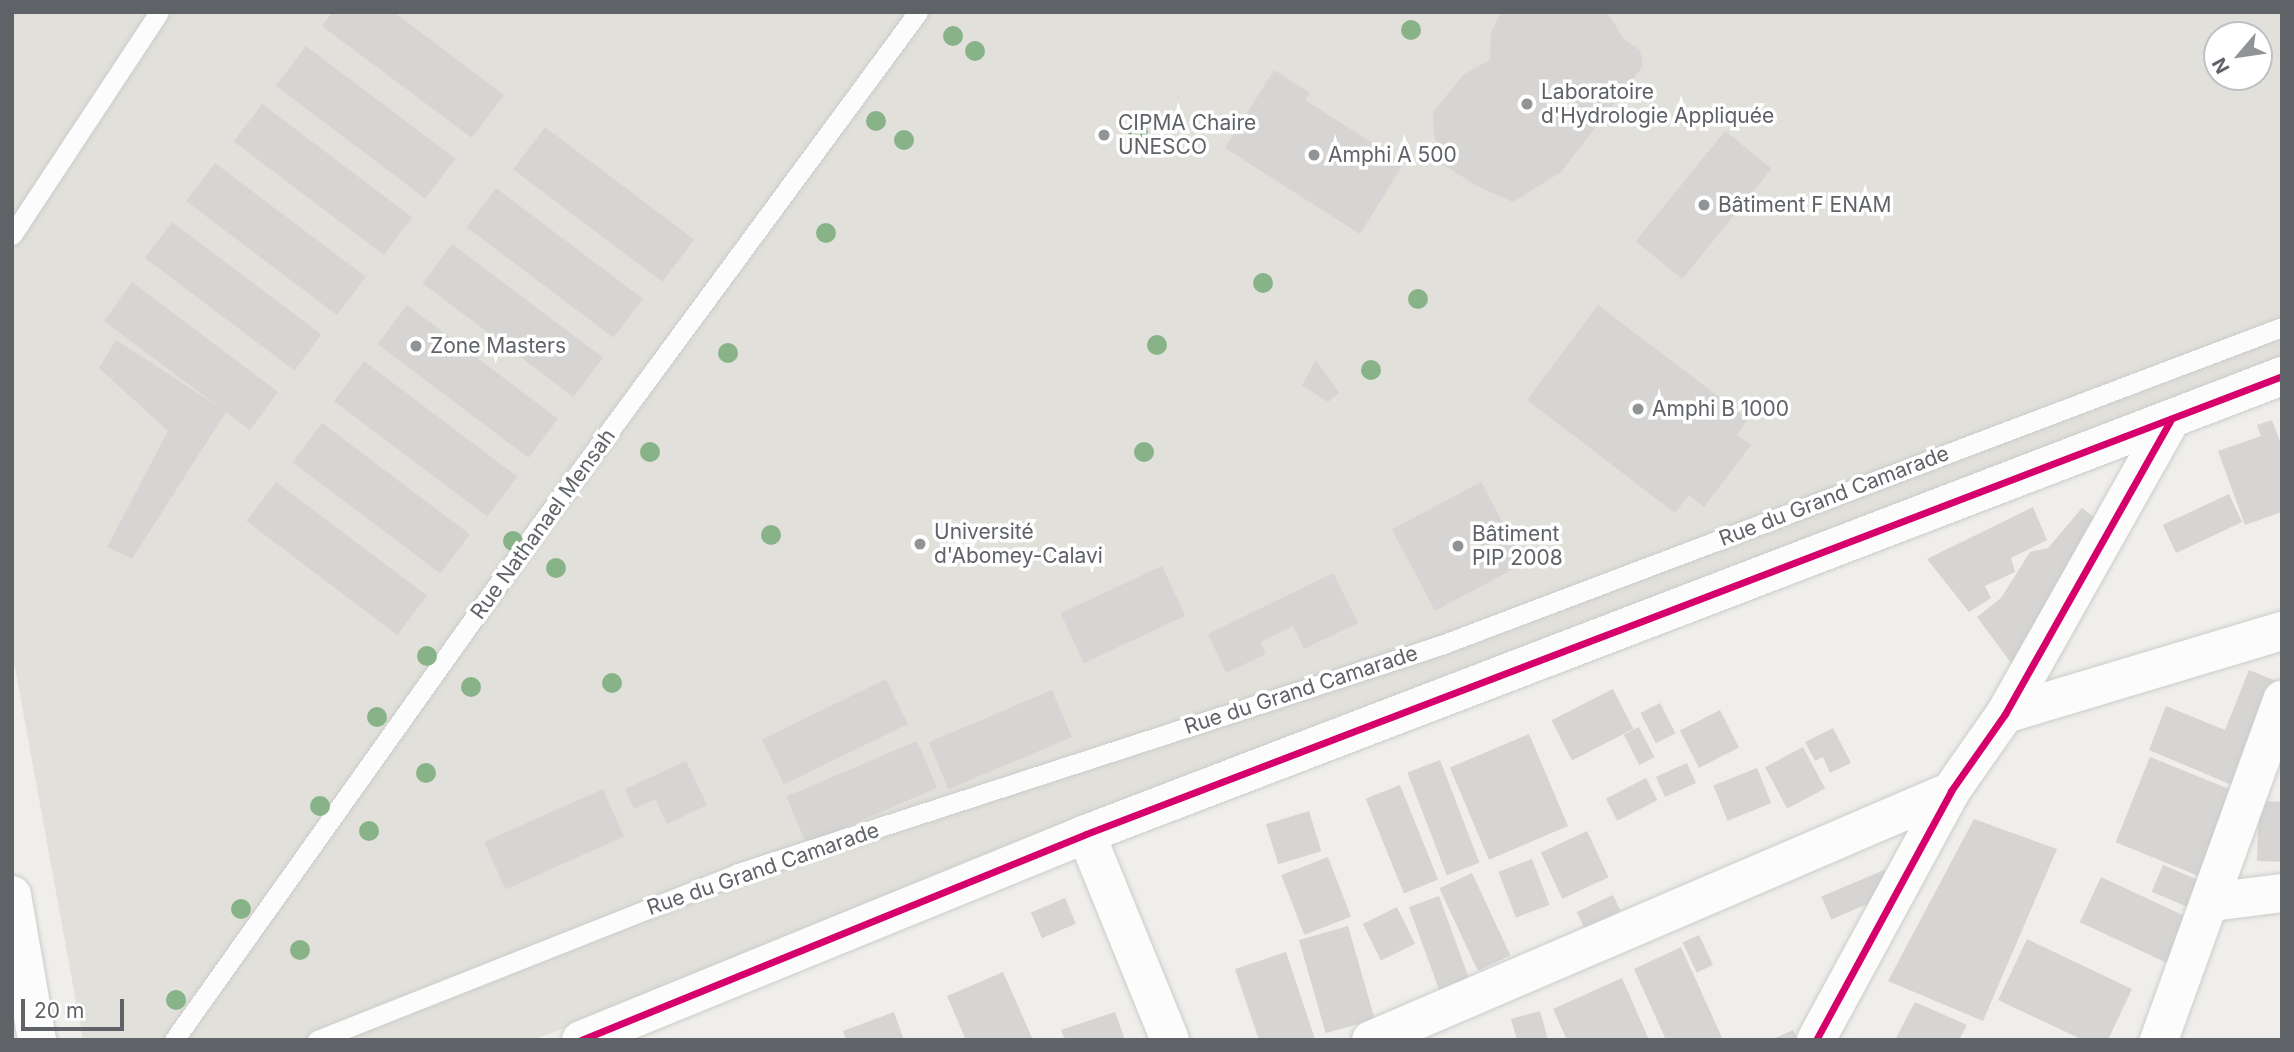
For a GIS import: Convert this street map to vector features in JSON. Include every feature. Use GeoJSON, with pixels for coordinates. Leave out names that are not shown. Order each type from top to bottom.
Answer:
{"type":"FeatureCollection","features":[{"type":"Feature","properties":{"kind":"street"},"geometry":{"type":"LineString","coordinates":[[581,1040],[1086,834],[2282,376]]}},
{"type":"Feature","properties":{"kind":"street"},"geometry":{"type":"LineString","coordinates":[[1816,1040],[1951,791],[2005,714],[2170,421]]}},
{"type":"Feature","properties":{"kind":"street"},"geometry":{"type":"LineString","coordinates":[[2005,714],[2282,631]]}},
{"type":"Feature","properties":{"kind":"street"},"geometry":{"type":"LineString","coordinates":[[2159,1040],[2282,700]]}},
{"type":"Feature","properties":{"kind":"street"},"geometry":{"type":"LineString","coordinates":[[1371,1040],[1951,791]]}},
{"type":"Feature","properties":{"kind":"street"},"geometry":{"type":"LineString","coordinates":[[1086,834],[1170,1040]]}},
{"type":"Feature","properties":{"kind":"street"},"geometry":{"type":"LineString","coordinates":[[2211,902],[2282,893]]}},
{"type":"Feature","properties":{"kind":"street"},"geometry":{"type":"LineString","coordinates":[[12,895],[37,1040]]}},
{"type":"Feature","properties":{"kind":"lane"},"geometry":{"type":"LineString","coordinates":[[12,235],[159,12]]}},
{"type":"Feature","properties":{"kind":"lane","name":"Rue Nathanael Mensah"},"geometry":{"type":"LineString","coordinates":[[174,1040],[538,528],[918,12]]}},
{"type":"Feature","properties":{"kind":"lane","name":"Rue du Grand Camarade"},"geometry":{"type":"LineString","coordinates":[[317,1040],[738,873],[1441,645],[2282,327]]}},
{"type":"Feature","properties":{"kind":"shaded area","name":"Université d'Abomey-Calavi"},"geometry":{"type":"Polygon","coordinates":[[[12,12],[2282,12],[2282,367],[533,1040],[83,1040],[12,651],[12,12]]]}},
{"type":"Feature","properties":{"kind":"building"},"geometry":{"type":"Polygon","coordinates":[[[332,12],[394,12],[504,95],[472,138],[322,26],[332,12]]]}},
{"type":"Feature","properties":{"kind":"building","name":"Laboratoire d'Hydrologie Appliquée"},"geometry":{"type":"Polygon","coordinates":[[[1501,12],[1607,12],[1624,39],[1640,50],[1643,66],[1561,172],[1513,202],[1477,186],[1444,165],[1434,135],[1433,112],[1464,74],[1490,60],[1491,33],[1501,12]]]}},
{"type":"Feature","properties":{"kind":"building"},"geometry":{"type":"Polygon","coordinates":[[[306,46],[455,159],[425,198],[276,86],[306,46]]]}},
{"type":"Feature","properties":{"kind":"building","name":"Amphi A 500"},"geometry":{"type":"Polygon","coordinates":[[[1274,70],[1310,93],[1305,100],[1404,163],[1360,234],[1225,148],[1274,70]]]}},
{"type":"Feature","properties":{"kind":"building"},"geometry":{"type":"Polygon","coordinates":[[[262,104],[412,217],[384,255],[234,142],[262,104]]]}},
{"type":"Feature","properties":{"kind":"building"},"geometry":{"type":"Polygon","coordinates":[[[545,127],[694,240],[662,282],[513,169],[545,127]]]}},
{"type":"Feature","properties":{"kind":"building","name":"Bâtiment F ENAM"},"geometry":{"type":"Polygon","coordinates":[[[1725,131],[1772,169],[1682,279],[1636,241],[1725,131]]]}},
{"type":"Feature","properties":{"kind":"building"},"geometry":{"type":"Polygon","coordinates":[[[215,163],[366,277],[337,315],[186,201],[215,163]]]}},
{"type":"Feature","properties":{"kind":"building"},"geometry":{"type":"Polygon","coordinates":[[[496,188],[643,299],[613,338],[467,227],[496,188]]]}},
{"type":"Feature","properties":{"kind":"building"},"geometry":{"type":"Polygon","coordinates":[[[172,222],[321,335],[294,370],[145,258],[172,222]]]}},
{"type":"Feature","properties":{"kind":"building"},"geometry":{"type":"Polygon","coordinates":[[[452,244],[603,358],[573,397],[423,283],[452,244]]]}},
{"type":"Feature","properties":{"kind":"building"},"geometry":{"type":"Polygon","coordinates":[[[132,282],[278,392],[250,430],[226,412],[132,559],[107,547],[168,431],[99,368],[116,340],[219,407],[104,321],[132,282]]]}},
{"type":"Feature","properties":{"kind":"building"},"geometry":{"type":"Polygon","coordinates":[[[407,305],[558,419],[528,458],[378,344],[407,305]]]}},
{"type":"Feature","properties":{"kind":"building","name":"Amphi B 1000"},"geometry":{"type":"Polygon","coordinates":[[[1598,305],[1748,419],[1737,435],[1751,445],[1704,507],[1689,495],[1675,513],[1527,400],[1598,305]]]}},
{"type":"Feature","properties":{"kind":"building"},"geometry":{"type":"Polygon","coordinates":[[[1316,360],[1339,393],[1328,402],[1302,385],[1316,360]]]}},
{"type":"Feature","properties":{"kind":"building"},"geometry":{"type":"Polygon","coordinates":[[[364,361],[517,477],[487,516],[334,401],[364,361]]]}},
{"type":"Feature","properties":{"kind":"building"},"geometry":{"type":"Polygon","coordinates":[[[2272,420],[2282,447],[2282,512],[2245,525],[2218,451],[2261,436],[2257,425],[2272,420]]]}},
{"type":"Feature","properties":{"kind":"building"},"geometry":{"type":"Polygon","coordinates":[[[322,423],[470,534],[440,573],[293,462],[322,423]]]}},
{"type":"Feature","properties":{"kind":"building"},"geometry":{"type":"Polygon","coordinates":[[[276,482],[427,596],[397,635],[247,521],[276,482]]]}},
{"type":"Feature","properties":{"kind":"building","name":"Bâtiment PIP 2008"},"geometry":{"type":"Polygon","coordinates":[[[1481,482],[1524,563],[1435,611],[1392,529],[1481,482]]]}},
{"type":"Feature","properties":{"kind":"building"},"geometry":{"type":"Polygon","coordinates":[[[2229,494],[2242,522],[2176,553],[2163,525],[2229,494]]]}},
{"type":"Feature","properties":{"kind":"building"},"geometry":{"type":"Polygon","coordinates":[[[2033,507],[2047,540],[2011,558],[2015,572],[1985,586],[1991,598],[1969,612],[1927,559],[2033,507]]]}},
{"type":"Feature","properties":{"kind":"building"},"geometry":{"type":"Polygon","coordinates":[[[2082,508],[2104,525],[2020,675],[1977,617],[2001,598],[2030,552],[2048,548],[2082,508]]]}},
{"type":"Feature","properties":{"kind":"building"},"geometry":{"type":"Polygon","coordinates":[[[1162,566],[1185,616],[1084,663],[1060,613],[1162,566]]]}},
{"type":"Feature","properties":{"kind":"building"},"geometry":{"type":"Polygon","coordinates":[[[1333,573],[1358,623],[1304,649],[1293,626],[1260,642],[1266,654],[1226,673],[1208,634],[1333,573]]]}},
{"type":"Feature","properties":{"kind":"building"},"geometry":{"type":"Polygon","coordinates":[[[2249,670],[2281,683],[2239,788],[2149,750],[2166,706],[2225,730],[2249,670]]]}},
{"type":"Feature","properties":{"kind":"building"},"geometry":{"type":"Polygon","coordinates":[[[886,679],[908,724],[784,784],[762,739],[886,679]]]}},
{"type":"Feature","properties":{"kind":"building"},"geometry":{"type":"Polygon","coordinates":[[[1613,689],[1633,729],[1572,760],[1552,720],[1613,689]]]}},
{"type":"Feature","properties":{"kind":"building"},"geometry":{"type":"Polygon","coordinates":[[[1052,690],[1072,737],[949,789],[929,742],[1052,690]]]}},
{"type":"Feature","properties":{"kind":"building"},"geometry":{"type":"Polygon","coordinates":[[[1660,703],[1675,733],[1656,743],[1640,713],[1660,703]]]}},
{"type":"Feature","properties":{"kind":"building"},"geometry":{"type":"Polygon","coordinates":[[[1720,710],[1739,747],[1699,768],[1680,730],[1720,710]]]}},
{"type":"Feature","properties":{"kind":"building"},"geometry":{"type":"Polygon","coordinates":[[[1639,727],[1654,757],[1639,765],[1624,735],[1639,727]]]}},
{"type":"Feature","properties":{"kind":"building"},"geometry":{"type":"Polygon","coordinates":[[[1833,728],[1851,763],[1830,773],[1823,757],[1815,761],[1805,742],[1833,728]]]}},
{"type":"Feature","properties":{"kind":"building"},"geometry":{"type":"Polygon","coordinates":[[[1529,734],[1568,826],[1489,860],[1450,768],[1529,734]]]}},
{"type":"Feature","properties":{"kind":"building"},"geometry":{"type":"Polygon","coordinates":[[[917,741],[937,788],[806,843],[786,796],[917,741]]]}},
{"type":"Feature","properties":{"kind":"building"},"geometry":{"type":"Polygon","coordinates":[[[1803,747],[1825,788],[1787,809],[1765,767],[1803,747]]]}},
{"type":"Feature","properties":{"kind":"building"},"geometry":{"type":"Polygon","coordinates":[[[2150,757],[2244,795],[2209,880],[2116,842],[2150,757]]]}},
{"type":"Feature","properties":{"kind":"building"},"geometry":{"type":"Polygon","coordinates":[[[1440,760],[1479,863],[1447,875],[1407,773],[1440,760]]]}},
{"type":"Feature","properties":{"kind":"building"},"geometry":{"type":"Polygon","coordinates":[[[686,761],[707,805],[667,824],[655,799],[634,809],[625,789],[686,761]]]}},
{"type":"Feature","properties":{"kind":"building"},"geometry":{"type":"Polygon","coordinates":[[[1687,763],[1696,783],[1665,797],[1656,777],[1687,763]]]}},
{"type":"Feature","properties":{"kind":"building"},"geometry":{"type":"Polygon","coordinates":[[[1757,768],[1771,803],[1728,821],[1713,786],[1757,768]]]}},
{"type":"Feature","properties":{"kind":"building"},"geometry":{"type":"Polygon","coordinates":[[[1646,778],[1657,800],[1617,821],[1606,798],[1646,778]]]}},
{"type":"Feature","properties":{"kind":"building"},"geometry":{"type":"Polygon","coordinates":[[[1400,785],[1438,880],[1404,893],[1366,799],[1400,785]]]}},
{"type":"Feature","properties":{"kind":"building"},"geometry":{"type":"Polygon","coordinates":[[[603,789],[624,837],[505,889],[484,842],[603,789]]]}},
{"type":"Feature","properties":{"kind":"building"},"geometry":{"type":"Polygon","coordinates":[[[2259,801],[2282,802],[2280,862],[2257,861],[2259,801]]]}},
{"type":"Feature","properties":{"kind":"building"},"geometry":{"type":"Polygon","coordinates":[[[1309,811],[1321,851],[1278,864],[1266,824],[1309,811]]]}},
{"type":"Feature","properties":{"kind":"building"},"geometry":{"type":"Polygon","coordinates":[[[1974,819],[2057,849],[1983,1021],[1888,981],[1974,819]]]}},
{"type":"Feature","properties":{"kind":"building"},"geometry":{"type":"Polygon","coordinates":[[[1587,831],[1609,877],[1562,899],[1541,853],[1587,831]]]}},
{"type":"Feature","properties":{"kind":"building"},"geometry":{"type":"Polygon","coordinates":[[[1328,857],[1351,917],[1304,935],[1281,875],[1328,857]]]}},
{"type":"Feature","properties":{"kind":"building"},"geometry":{"type":"Polygon","coordinates":[[[1532,859],[1550,905],[1516,918],[1498,872],[1532,859]]]}},
{"type":"Feature","properties":{"kind":"building"},"geometry":{"type":"Polygon","coordinates":[[[2163,865],[2210,885],[2199,912],[2152,892],[2163,865]]]}},
{"type":"Feature","properties":{"kind":"building"},"geometry":{"type":"Polygon","coordinates":[[[1884,870],[1894,893],[1831,920],[1821,897],[1884,870]]]}},
{"type":"Feature","properties":{"kind":"building"},"geometry":{"type":"Polygon","coordinates":[[[1472,873],[1510,955],[1478,971],[1439,888],[1472,873]]]}},
{"type":"Feature","properties":{"kind":"building"},"geometry":{"type":"Polygon","coordinates":[[[2101,877],[2196,921],[2175,967],[2080,922],[2101,877]]]}},
{"type":"Feature","properties":{"kind":"building"},"geometry":{"type":"Polygon","coordinates":[[[1613,895],[1621,912],[1585,929],[1577,912],[1613,895]]]}},
{"type":"Feature","properties":{"kind":"building"},"geometry":{"type":"Polygon","coordinates":[[[1439,896],[1469,980],[1439,991],[1409,907],[1439,896]]]}},
{"type":"Feature","properties":{"kind":"building"},"geometry":{"type":"Polygon","coordinates":[[[1065,898],[1076,924],[1042,938],[1031,912],[1065,898]]]}},
{"type":"Feature","properties":{"kind":"building"},"geometry":{"type":"Polygon","coordinates":[[[1397,907],[1415,944],[1381,961],[1363,924],[1397,907]]]}},
{"type":"Feature","properties":{"kind":"building"},"geometry":{"type":"Polygon","coordinates":[[[1348,926],[1375,1019],[1326,1033],[1299,940],[1348,926]]]}},
{"type":"Feature","properties":{"kind":"building"},"geometry":{"type":"Polygon","coordinates":[[[1699,935],[1713,965],[1697,973],[1683,943],[1699,935]]]}},
{"type":"Feature","properties":{"kind":"building"},"geometry":{"type":"Polygon","coordinates":[[[2027,939],[2132,989],[2108,1040],[2083,1040],[1998,1000],[2027,939]]]}},
{"type":"Feature","properties":{"kind":"building"},"geometry":{"type":"Polygon","coordinates":[[[1681,947],[1723,1040],[1666,1040],[1634,969],[1681,947]]]}},
{"type":"Feature","properties":{"kind":"building"},"geometry":{"type":"Polygon","coordinates":[[[1286,952],[1315,1039],[1259,1040],[1235,969],[1286,952]]]}},
{"type":"Feature","properties":{"kind":"building"},"geometry":{"type":"Polygon","coordinates":[[[1003,972],[1033,1040],[966,1040],[947,996],[1003,972]]]}},
{"type":"Feature","properties":{"kind":"building"},"geometry":{"type":"Polygon","coordinates":[[[1622,978],[1649,1040],[1567,1040],[1553,1009],[1622,978]]]}},
{"type":"Feature","properties":{"kind":"building"},"geometry":{"type":"Polygon","coordinates":[[[1915,1002],[1967,1025],[1959,1040],[1895,1040],[1915,1002]]]}},
{"type":"Feature","properties":{"kind":"building"},"geometry":{"type":"Polygon","coordinates":[[[1540,1011],[1548,1040],[1517,1040],[1511,1019],[1540,1011]]]}},
{"type":"Feature","properties":{"kind":"building"},"geometry":{"type":"Polygon","coordinates":[[[894,1012],[904,1040],[846,1040],[843,1031],[894,1012]]]}},
{"type":"Feature","properties":{"kind":"building"},"geometry":{"type":"Polygon","coordinates":[[[1115,1012],[1125,1040],[1065,1040],[1061,1030],[1115,1012]]]}},
{"type":"Feature","properties":{"kind":"building"},"geometry":{"type":"Polygon","coordinates":[[[1793,1030],[1798,1040],[1770,1040],[1793,1030]]]}},
{"type":"Feature","properties":{"kind":"cycle path"},"geometry":{"type":"LineString","coordinates":[[581,1040],[1086,834],[2282,376]]}},
{"type":"Feature","properties":{"kind":"cycle path"},"geometry":{"type":"LineString","coordinates":[[1816,1040],[1951,791],[2005,714],[2170,421]]}},
{"type":"Feature","properties":{"kind":"place","name":"Laboratoire d'Hydrologie Appliquée"},"geometry":{"type":"Point","coordinates":[1527,104]}},
{"type":"Feature","properties":{"kind":"place","name":"CIPMA Chaire UNESCO"},"geometry":{"type":"Point","coordinates":[1104,135]}},
{"type":"Feature","properties":{"kind":"place","name":"Amphi A 500"},"geometry":{"type":"Point","coordinates":[1314,155]}},
{"type":"Feature","properties":{"kind":"place","name":"Bâtiment F ENAM"},"geometry":{"type":"Point","coordinates":[1704,205]}},
{"type":"Feature","properties":{"kind":"place","name":"Zone Masters"},"geometry":{"type":"Point","coordinates":[416,346]}},
{"type":"Feature","properties":{"kind":"place","name":"Amphi B 1000"},"geometry":{"type":"Point","coordinates":[1638,409]}},
{"type":"Feature","properties":{"kind":"place","name":"Université d'Abomey-Calavi"},"geometry":{"type":"Point","coordinates":[920,544]}},
{"type":"Feature","properties":{"kind":"place","name":"Bâtiment PIP 2008"},"geometry":{"type":"Point","coordinates":[1458,546]}}]}
